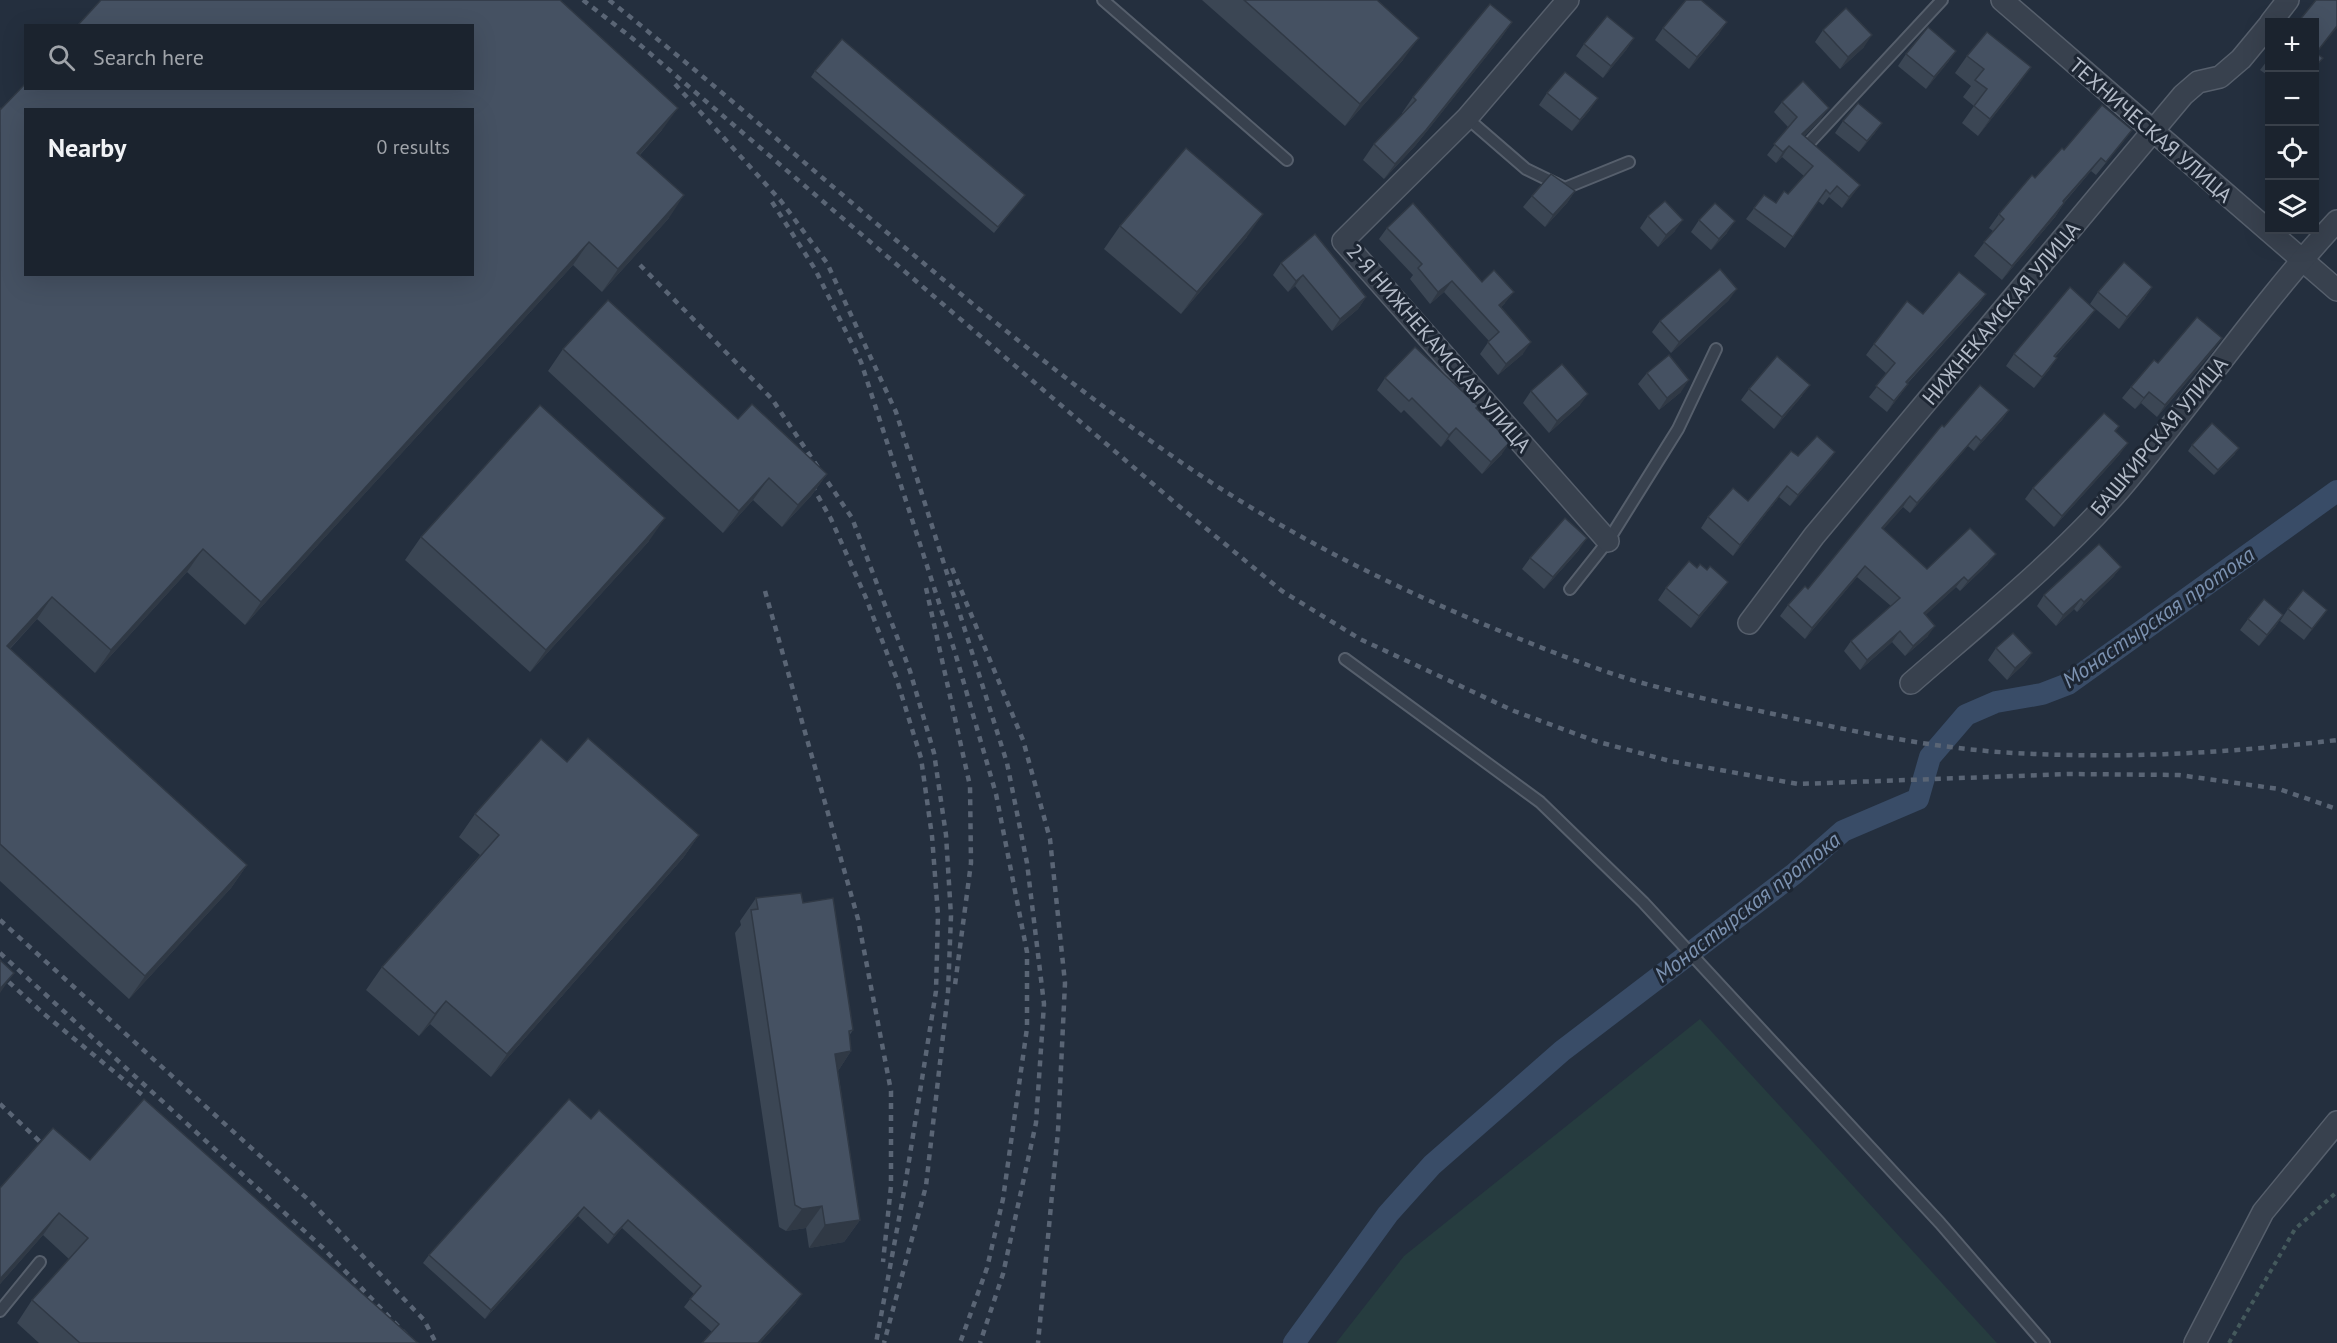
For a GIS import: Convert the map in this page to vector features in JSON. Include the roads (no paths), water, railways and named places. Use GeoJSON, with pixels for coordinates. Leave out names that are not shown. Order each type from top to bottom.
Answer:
{"type":"FeatureCollection","features":[{"type":"Feature","properties":{"kind":"street","name":"2-Я НИЖНЕКАМСКАЯ УЛИЦА"},"geometry":{"type":"LineString","coordinates":[[1568,0],[1467,118],[1343,241],[1608,541]]}},
{"type":"Feature","properties":{"kind":"street","name":"ТЕХНИЧЕСКАЯ УЛИЦА"},"geometry":{"type":"LineString","coordinates":[[2002,0],[2337,290]]}},
{"type":"Feature","properties":{"kind":"street","name":"НИЖНЕКАМСКАЯ УЛИЦА"},"geometry":{"type":"LineString","coordinates":[[2274,18],[2289,0]]}},
{"type":"Feature","properties":{"kind":"street","name":"НИЖНЕКАМСКАЯ УЛИЦА"},"geometry":{"type":"LineString","coordinates":[[1749,623],[1814,536],[2154,133],[2183,95],[2198,82],[2220,77],[2241,59],[2265,29]]}},
{"type":"Feature","properties":{"kind":"street","name":"БАШКИРСКАЯ УЛИЦА"},"geometry":{"type":"LineString","coordinates":[[1911,683],[2036,574],[2119,489],[2301,259],[2337,221]]}},
{"type":"Feature","properties":{"kind":"street"},"geometry":{"type":"LineString","coordinates":[[2195,1343],[2263,1212],[2337,1122]]}},
{"type":"Feature","properties":{"kind":"lane"},"geometry":{"type":"LineString","coordinates":[[1103,0],[1287,160]]}},
{"type":"Feature","properties":{"kind":"lane"},"geometry":{"type":"LineString","coordinates":[[1811,141],[1942,0]]}},
{"type":"Feature","properties":{"kind":"lane"},"geometry":{"type":"LineString","coordinates":[[1467,118],[1526,169],[1565,188],[1629,162]]}},
{"type":"Feature","properties":{"kind":"lane"},"geometry":{"type":"LineString","coordinates":[[1570,589],[1608,541],[1678,429],[1716,349]]}},
{"type":"Feature","properties":{"kind":"lane"},"geometry":{"type":"LineString","coordinates":[[1345,659],[1540,802],[1643,902],[1940,1223],[2044,1343]]}},
{"type":"Feature","properties":{"kind":"lane"},"geometry":{"type":"LineString","coordinates":[[0,1311],[40,1262]]}},
{"type":"Feature","properties":{"kind":"waterway","name":"Монастырская протока"},"geometry":{"type":"LineString","coordinates":[[1294,1343],[1388,1214],[1432,1165],[1562,1051],[1794,874],[1843,831],[1918,799],[1930,757],[1966,715],[1996,702],[2042,694],[2068,684],[2337,491]]}},
{"type":"Feature","properties":{"kind":"railway"},"geometry":{"type":"LineString","coordinates":[[583,0],[632,38],[1180,507],[1282,591],[1360,639],[1514,711],[1595,741],[1670,761],[1798,784],[2070,774],[2179,775],[2279,789],[2337,809]]}},
{"type":"Feature","properties":{"kind":"railway"},"geometry":{"type":"LineString","coordinates":[[609,0],[1022,344],[1165,451],[1289,530],[1375,575],[1465,616],[1574,660],[1639,682],[1801,720],[1934,745],[2014,753],[2136,755],[2217,751],[2337,740]]}},
{"type":"Feature","properties":{"kind":"railway"},"geometry":{"type":"LineString","coordinates":[[675,84],[781,201],[827,263],[896,412],[1007,763],[1027,863],[1044,1004],[1036,1123],[1003,1274],[980,1343]]}},
{"type":"Feature","properties":{"kind":"railway"},"geometry":{"type":"LineString","coordinates":[[772,202],[815,269],[861,362],[954,649],[996,794],[1027,952],[1027,1028],[1003,1199],[987,1268],[960,1343]]}},
{"type":"Feature","properties":{"kind":"railway"},"geometry":{"type":"LineString","coordinates":[[640,265],[772,399],[852,518],[910,671],[934,753],[946,835],[951,916],[948,992],[926,1186],[884,1343]]}},
{"type":"Feature","properties":{"kind":"railway"},"geometry":{"type":"LineString","coordinates":[[806,475],[831,519],[866,598],[896,677],[921,758],[932,836],[938,915],[936,991],[905,1186],[876,1343]]}},
{"type":"Feature","properties":{"kind":"railway"},"geometry":{"type":"LineString","coordinates":[[952,568],[1023,740],[1050,839],[1065,983],[1058,1131],[1038,1343]]}},
{"type":"Feature","properties":{"kind":"railway"},"geometry":{"type":"LineString","coordinates":[[926,588],[970,786],[971,863],[955,985]]}},
{"type":"Feature","properties":{"kind":"railway"},"geometry":{"type":"LineString","coordinates":[[765,591],[858,919],[891,1091],[891,1186],[883,1262]]}},
{"type":"Feature","properties":{"kind":"railway"},"geometry":{"type":"LineString","coordinates":[[0,920],[312,1203],[424,1320],[436,1343]]}},
{"type":"Feature","properties":{"kind":"railway"},"geometry":{"type":"LineString","coordinates":[[0,953],[323,1248],[414,1343]]}},
{"type":"Feature","properties":{"kind":"railway"},"geometry":{"type":"LineString","coordinates":[[0,974],[44,1014],[146,1098]]}},
{"type":"Feature","properties":{"kind":"railway"},"geometry":{"type":"LineString","coordinates":[[0,1104],[52,1153]]}}]}
